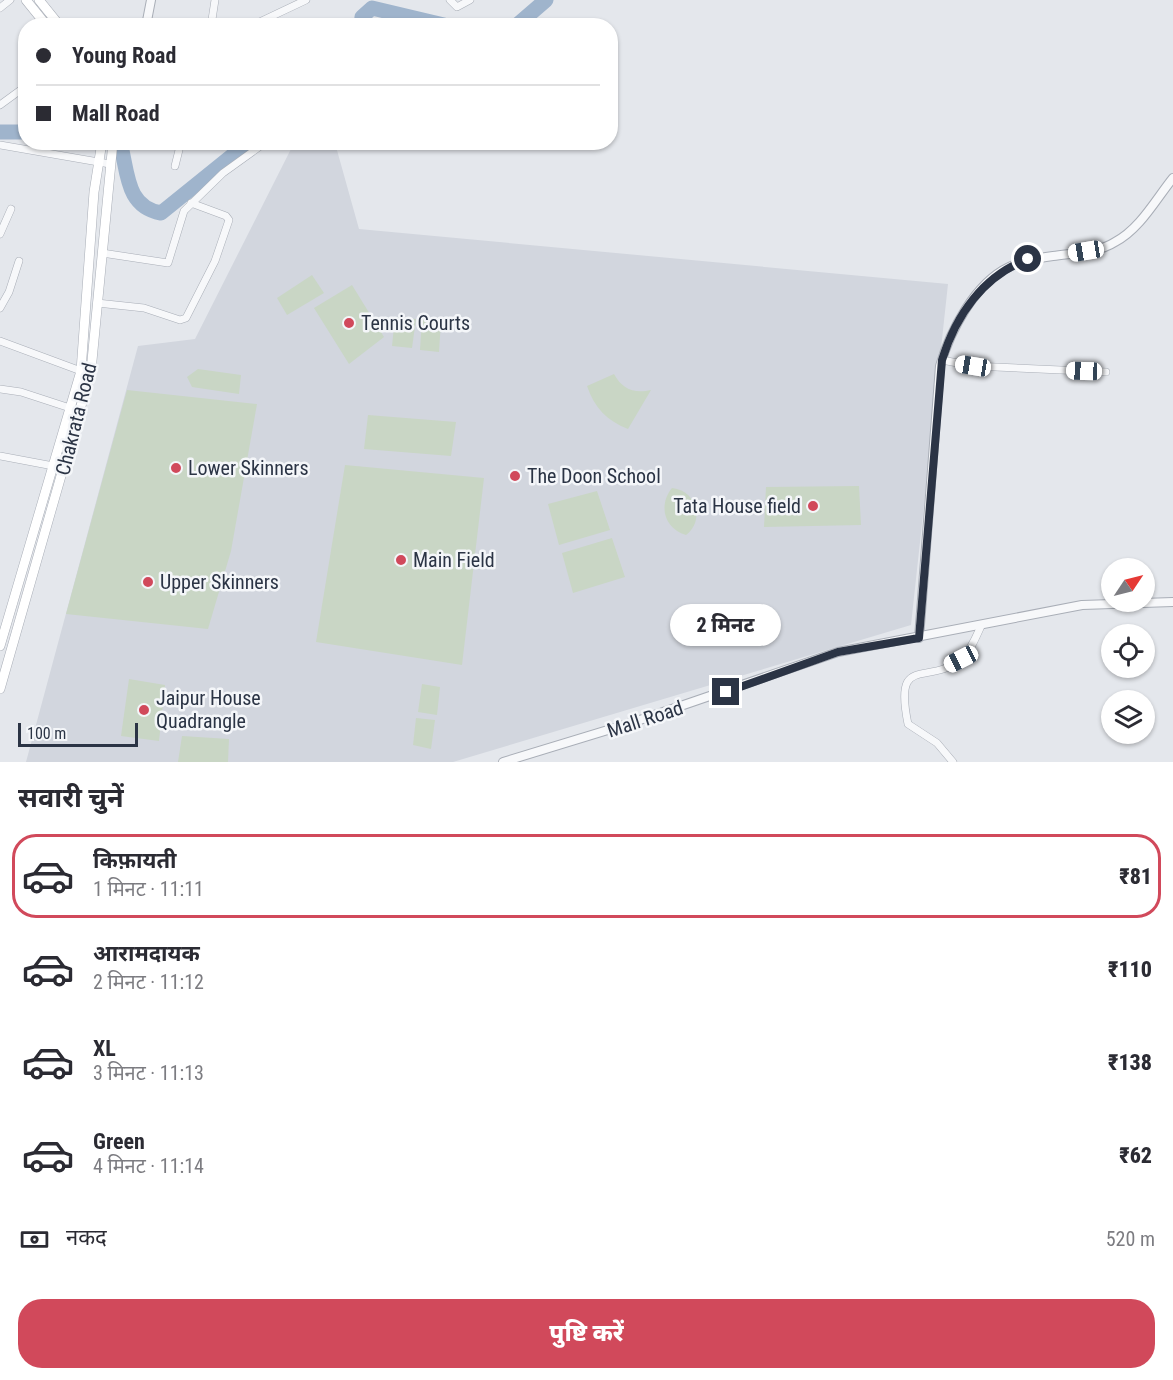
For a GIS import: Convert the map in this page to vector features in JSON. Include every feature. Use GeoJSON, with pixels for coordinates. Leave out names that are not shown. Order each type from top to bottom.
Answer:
{"type":"FeatureCollection","features":[{"type":"Feature","properties":{"kind":"main road"},"geometry":{"type":"LineString","coordinates":[[26,0],[41,18]]}},
{"type":"Feature","properties":{"kind":"main road"},"geometry":{"type":"LineString","coordinates":[[39,0],[54,18]]}},
{"type":"Feature","properties":{"kind":"main road","name":"Chakrata Road"},"geometry":{"type":"LineString","coordinates":[[0,646],[81,371],[94,192],[101,150]]}},
{"type":"Feature","properties":{"kind":"main road","name":"Chakrata Road"},"geometry":{"type":"LineString","coordinates":[[0,688],[91,371],[112,150]]}},
{"type":"Feature","properties":{"kind":"street"},"geometry":{"type":"LineString","coordinates":[[0,8],[10,0]]}},
{"type":"Feature","properties":{"kind":"street"},"geometry":{"type":"LineString","coordinates":[[148,18],[151,0]]}},
{"type":"Feature","properties":{"kind":"street"},"geometry":{"type":"LineString","coordinates":[[212,18],[215,0]]}},
{"type":"Feature","properties":{"kind":"street"},"geometry":{"type":"LineString","coordinates":[[268,18],[306,0]]}},
{"type":"Feature","properties":{"kind":"street"},"geometry":{"type":"LineString","coordinates":[[450,0],[457,7],[470,0]]}},
{"type":"Feature","properties":{"kind":"street"},"geometry":{"type":"LineString","coordinates":[[0,105],[18,92]]}},
{"type":"Feature","properties":{"kind":"street"},"geometry":{"type":"LineString","coordinates":[[0,145],[18,148]]}},
{"type":"Feature","properties":{"kind":"street"},"geometry":{"type":"LineString","coordinates":[[29,150],[111,164]]}},
{"type":"Feature","properties":{"kind":"street"},"geometry":{"type":"LineString","coordinates":[[175,166],[179,150]]}},
{"type":"Feature","properties":{"kind":"street"},"geometry":{"type":"LineString","coordinates":[[102,254],[168,263],[181,217],[191,203],[223,173],[257,150]]}},
{"type":"Feature","properties":{"kind":"street"},"geometry":{"type":"LineString","coordinates":[[919,638],[942,360],[958,321],[993,277],[1008,267],[1028,259],[1105,248],[1118,242],[1136,225],[1173,178]]}},
{"type":"Feature","properties":{"kind":"street"},"geometry":{"type":"LineString","coordinates":[[97,303],[144,308],[180,320],[186,318],[215,261],[229,219],[191,203]]}},
{"type":"Feature","properties":{"kind":"street"},"geometry":{"type":"LineString","coordinates":[[0,234],[11,209]]}},
{"type":"Feature","properties":{"kind":"street"},"geometry":{"type":"LineString","coordinates":[[0,308],[9,292],[19,261]]}},
{"type":"Feature","properties":{"kind":"street"},"geometry":{"type":"LineString","coordinates":[[0,341],[81,371]]}},
{"type":"Feature","properties":{"kind":"street"},"geometry":{"type":"LineString","coordinates":[[942,360],[973,366],[1106,372]]}},
{"type":"Feature","properties":{"kind":"street"},"geometry":{"type":"LineString","coordinates":[[0,388],[21,392],[70,408]]}},
{"type":"Feature","properties":{"kind":"street"},"geometry":{"type":"LineString","coordinates":[[0,456],[64,468]]}},
{"type":"Feature","properties":{"kind":"street","name":"Mall Road"},"geometry":{"type":"LineString","coordinates":[[503,762],[634,722],[838,652],[1082,605],[1173,602]]}},
{"type":"Feature","properties":{"kind":"street"},"geometry":{"type":"LineString","coordinates":[[953,762],[937,743],[915,731],[908,724],[903,702],[905,686],[913,676],[944,668],[961,659],[981,626]]}},
{"type":"Feature","properties":{"kind":"shaded area","name":"The Doon School"},"geometry":{"type":"Polygon","coordinates":[[[290,150],[337,150],[359,229],[948,284],[911,625],[453,762],[26,762],[138,346],[195,339],[290,150]]]}},
{"type":"Feature","properties":{"kind":"green space"},"geometry":{"type":"Polygon","coordinates":[[[312,275],[324,293],[287,315],[277,298],[312,275]]]}},
{"type":"Feature","properties":{"kind":"green space","name":"Tennis Courts"},"geometry":{"type":"Polygon","coordinates":[[[352,285],[384,337],[349,364],[314,308],[352,285]]]}},
{"type":"Feature","properties":{"kind":"green space"},"geometry":{"type":"Polygon","coordinates":[[[395,317],[416,319],[412,348],[392,346],[395,317]]]}},
{"type":"Feature","properties":{"kind":"green space"},"geometry":{"type":"Polygon","coordinates":[[[422,319],[441,321],[439,352],[420,350],[422,319]]]}},
{"type":"Feature","properties":{"kind":"green space"},"geometry":{"type":"Polygon","coordinates":[[[198,369],[241,375],[239,394],[192,387],[187,377],[198,369]]]}},
{"type":"Feature","properties":{"kind":"green space"},"geometry":{"type":"Polygon","coordinates":[[[614,374],[629,389],[651,390],[628,429],[614,422],[602,412],[587,386],[614,374]]]}},
{"type":"Feature","properties":{"kind":"green space","name":"Lower Skinners"},"geometry":{"type":"Polygon","coordinates":[[[127,390],[257,404],[231,551],[208,629],[66,614],[127,390]]]}},
{"type":"Feature","properties":{"kind":"green space"},"geometry":{"type":"Polygon","coordinates":[[[368,415],[456,422],[451,456],[364,449],[368,415]]]}},
{"type":"Feature","properties":{"kind":"green space","name":"Main Field"},"geometry":{"type":"Polygon","coordinates":[[[345,465],[484,478],[462,665],[316,642],[345,465]]]}},
{"type":"Feature","properties":{"kind":"green space","name":"Tata House field"},"geometry":{"type":"Polygon","coordinates":[[[859,486],[861,525],[764,527],[766,487],[859,486]]]}},
{"type":"Feature","properties":{"kind":"green space"},"geometry":{"type":"Polygon","coordinates":[[[672,488],[687,494],[696,507],[695,522],[686,535],[673,528],[666,516],[665,502],[672,488]]]}},
{"type":"Feature","properties":{"kind":"green space"},"geometry":{"type":"Polygon","coordinates":[[[597,491],[610,530],[559,545],[548,504],[597,491]]]}},
{"type":"Feature","properties":{"kind":"green space"},"geometry":{"type":"Polygon","coordinates":[[[612,538],[625,577],[573,593],[562,553],[612,538]]]}},
{"type":"Feature","properties":{"kind":"green space","name":"Jaipur House Quadrangle"},"geometry":{"type":"Polygon","coordinates":[[[129,679],[165,685],[159,741],[121,736],[129,679]]]}},
{"type":"Feature","properties":{"kind":"green space"},"geometry":{"type":"Polygon","coordinates":[[[422,684],[440,687],[437,715],[418,712],[422,684]]]}},
{"type":"Feature","properties":{"kind":"green space"},"geometry":{"type":"Polygon","coordinates":[[[416,718],[435,720],[431,749],[413,745],[416,718]]]}},
{"type":"Feature","properties":{"kind":"green space"},"geometry":{"type":"Polygon","coordinates":[[[182,736],[229,739],[228,762],[178,762],[182,736]]]}},
{"type":"Feature","properties":{"kind":"waterway"},"geometry":{"type":"LineString","coordinates":[[525,18],[546,0]]}},
{"type":"Feature","properties":{"kind":"waterway"},"geometry":{"type":"LineString","coordinates":[[362,18],[372,8],[414,18]]}},
{"type":"Feature","properties":{"kind":"waterway"},"geometry":{"type":"LineString","coordinates":[[0,132],[18,132]]}},
{"type":"Feature","properties":{"kind":"waterway"},"geometry":{"type":"LineString","coordinates":[[122,150],[135,197],[150,210],[161,213],[239,150]]}},
{"type":"Feature","properties":{"kind":"place","name":"Tennis Courts"},"geometry":{"type":"Point","coordinates":[349,323]}},
{"type":"Feature","properties":{"kind":"place","name":"Lower Skinners"},"geometry":{"type":"Point","coordinates":[176,468]}},
{"type":"Feature","properties":{"kind":"place","name":"The Doon School"},"geometry":{"type":"Point","coordinates":[515,476]}},
{"type":"Feature","properties":{"kind":"place","name":"Tata House field"},"geometry":{"type":"Point","coordinates":[813,506]}},
{"type":"Feature","properties":{"kind":"place","name":"Main Field"},"geometry":{"type":"Point","coordinates":[401,560]}},
{"type":"Feature","properties":{"kind":"place","name":"Upper Skinners"},"geometry":{"type":"Point","coordinates":[148,582]}},
{"type":"Feature","properties":{"kind":"place","name":"Jaipur House Quadrangle"},"geometry":{"type":"Point","coordinates":[144,710]}},
{"type":"Feature","properties":{"kind":"route"},"geometry":{"type":"LineString","coordinates":[[726,692],[838,652],[919,638],[940,366],[951,332],[993,277],[1008,267],[1028,259]]}}]}
